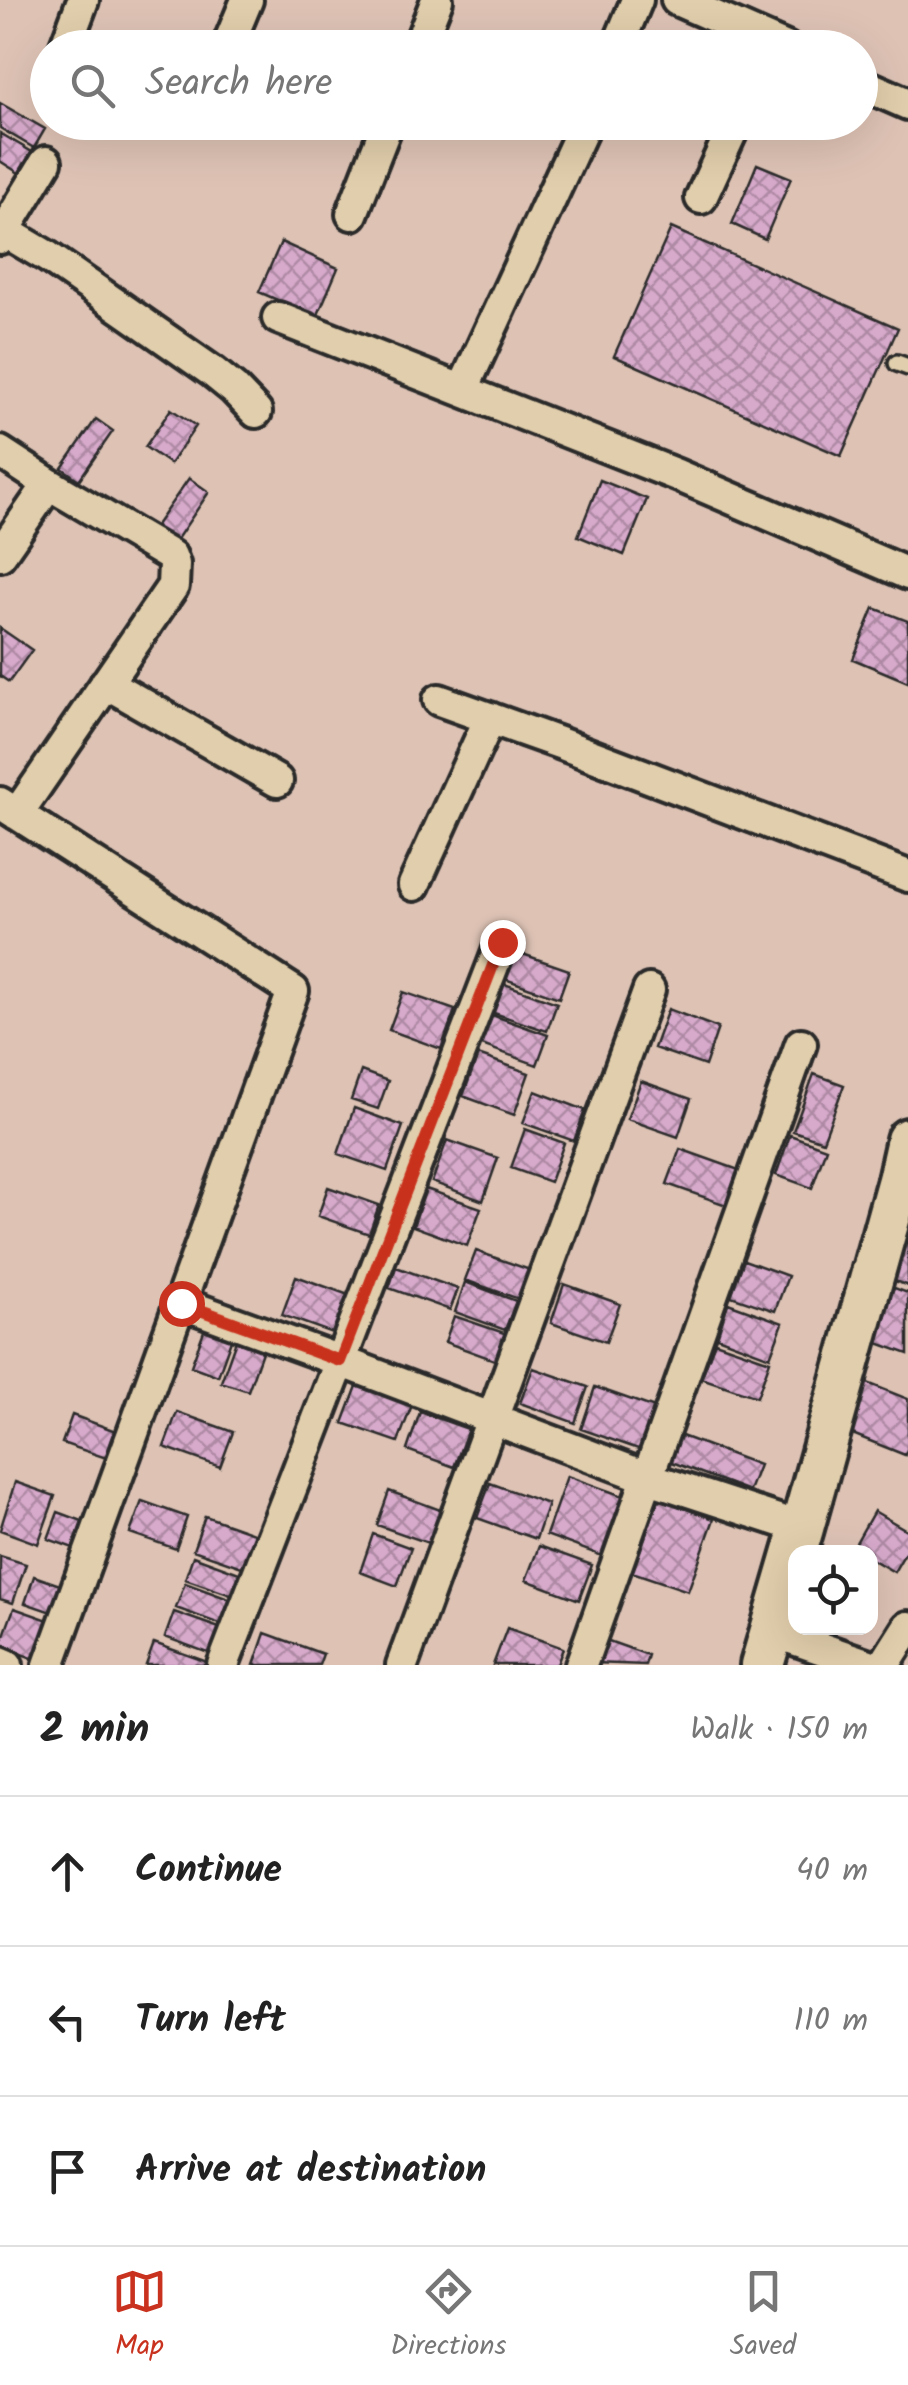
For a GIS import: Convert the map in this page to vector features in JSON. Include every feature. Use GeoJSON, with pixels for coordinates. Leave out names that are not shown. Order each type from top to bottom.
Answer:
{"type":"FeatureCollection","features":[{"type":"Feature","properties":{"kind":"street"},"geometry":{"type":"LineString","coordinates":[[71,30],[83,0]]}},
{"type":"Feature","properties":{"kind":"street"},"geometry":{"type":"LineString","coordinates":[[234,30],[246,0]]}},
{"type":"Feature","properties":{"kind":"street"},"geometry":{"type":"LineString","coordinates":[[425,30],[436,0]]}},
{"type":"Feature","properties":{"kind":"street"},"geometry":{"type":"LineString","coordinates":[[624,30],[636,0]]}},
{"type":"Feature","properties":{"kind":"street"},"geometry":{"type":"LineString","coordinates":[[677,0],[742,30]]}},
{"type":"Feature","properties":{"kind":"street"},"geometry":{"type":"LineString","coordinates":[[878,91],[908,104]]}},
{"type":"Feature","properties":{"kind":"street"},"geometry":{"type":"LineString","coordinates":[[352,214],[381,140]]}},
{"type":"Feature","properties":{"kind":"street"},"geometry":{"type":"LineString","coordinates":[[463,389],[578,140]]}},
{"type":"Feature","properties":{"kind":"street"},"geometry":{"type":"LineString","coordinates":[[702,198],[728,140]]}},
{"type":"Feature","properties":{"kind":"street"},"geometry":{"type":"LineString","coordinates":[[46,162],[2,234],[48,257],[213,372],[256,412]]}},
{"type":"Feature","properties":{"kind":"street"},"geometry":{"type":"LineString","coordinates":[[278,318],[677,475],[908,574]]}},
{"type":"Feature","properties":{"kind":"street"},"geometry":{"type":"LineString","coordinates":[[0,452],[171,556],[174,564],[173,586],[106,683],[8,808],[293,991],[49,1665]]}},
{"type":"Feature","properties":{"kind":"street"},"geometry":{"type":"LineString","coordinates":[[0,555],[49,484]]}},
{"type":"Feature","properties":{"kind":"street"},"geometry":{"type":"LineString","coordinates":[[106,683],[277,781]]}},
{"type":"Feature","properties":{"kind":"street"},"geometry":{"type":"LineString","coordinates":[[439,700],[908,876]]}},
{"type":"Feature","properties":{"kind":"street"},"geometry":{"type":"LineString","coordinates":[[414,885],[490,718]]}},
{"type":"Feature","properties":{"kind":"street"},"geometry":{"type":"LineString","coordinates":[[224,1665],[502,942]]}},
{"type":"Feature","properties":{"kind":"street"},"geometry":{"type":"LineString","coordinates":[[402,1665],[649,990]]}},
{"type":"Feature","properties":{"kind":"street"},"geometry":{"type":"LineString","coordinates":[[581,1665],[800,1044]]}},
{"type":"Feature","properties":{"kind":"street"},"geometry":{"type":"LineString","coordinates":[[869,1665],[766,1648],[905,1168]]}},
{"type":"Feature","properties":{"kind":"street"},"geometry":{"type":"LineString","coordinates":[[181,1303],[649,1478],[802,1528]]}},
{"type":"Feature","properties":{"kind":"street"},"geometry":{"type":"LineString","coordinates":[[884,1665],[908,1627]]}},
{"type":"Feature","properties":{"kind":"street"},"geometry":{"type":"LineString","coordinates":[[0,1662],[7,1665]]}},
{"type":"Feature","properties":{"kind":"building"},"geometry":{"type":"Polygon","coordinates":[[[0,103],[30,120],[30,140],[39,140],[34,148],[0,128],[0,103]]]}},
{"type":"Feature","properties":{"kind":"building"},"geometry":{"type":"Polygon","coordinates":[[[0,133],[32,152],[19,173],[0,161],[0,133]]]}},
{"type":"Feature","properties":{"kind":"building"},"geometry":{"type":"Polygon","coordinates":[[[757,164],[791,178],[765,239],[732,224],[757,164]]]}},
{"type":"Feature","properties":{"kind":"building"},"geometry":{"type":"Polygon","coordinates":[[[671,228],[898,328],[841,456],[614,356],[671,228]]]}},
{"type":"Feature","properties":{"kind":"building"},"geometry":{"type":"Polygon","coordinates":[[[281,242],[338,268],[317,317],[259,292],[281,242]]]}},
{"type":"Feature","properties":{"kind":"building"},"geometry":{"type":"Polygon","coordinates":[[[171,409],[196,426],[170,464],[145,447],[171,409]]]}},
{"type":"Feature","properties":{"kind":"building"},"geometry":{"type":"Polygon","coordinates":[[[96,419],[113,431],[79,480],[62,468],[96,419]]]}},
{"type":"Feature","properties":{"kind":"building"},"geometry":{"type":"Polygon","coordinates":[[[189,478],[209,492],[175,542],[154,528],[189,478]]]}},
{"type":"Feature","properties":{"kind":"building"},"geometry":{"type":"Polygon","coordinates":[[[600,480],[647,499],[624,555],[578,536],[600,480]]]}},
{"type":"Feature","properties":{"kind":"building"},"geometry":{"type":"Polygon","coordinates":[[[874,608],[908,621],[908,682],[853,659],[874,608]]]}},
{"type":"Feature","properties":{"kind":"building"},"geometry":{"type":"Polygon","coordinates":[[[0,628],[32,650],[9,682],[0,676],[0,628]]]}},
{"type":"Feature","properties":{"kind":"building"},"geometry":{"type":"Polygon","coordinates":[[[511,950],[569,970],[559,998],[502,978],[511,950]]]}},
{"type":"Feature","properties":{"kind":"building"},"geometry":{"type":"Polygon","coordinates":[[[499,982],[557,1003],[547,1031],[488,1011],[499,982]]]}},
{"type":"Feature","properties":{"kind":"building"},"geometry":{"type":"Polygon","coordinates":[[[403,992],[455,1010],[441,1049],[389,1030],[403,992]]]}},
{"type":"Feature","properties":{"kind":"building"},"geometry":{"type":"Polygon","coordinates":[[[668,1009],[718,1028],[705,1066],[654,1048],[668,1009]]]}},
{"type":"Feature","properties":{"kind":"building"},"geometry":{"type":"Polygon","coordinates":[[[489,1014],[548,1035],[537,1065],[479,1044],[489,1014]]]}},
{"type":"Feature","properties":{"kind":"building"},"geometry":{"type":"Polygon","coordinates":[[[478,1055],[529,1073],[514,1115],[463,1096],[478,1055]]]}},
{"type":"Feature","properties":{"kind":"building"},"geometry":{"type":"Polygon","coordinates":[[[361,1071],[388,1081],[378,1109],[351,1100],[361,1071]]]}},
{"type":"Feature","properties":{"kind":"building"},"geometry":{"type":"Polygon","coordinates":[[[814,1074],[844,1085],[823,1141],[793,1131],[814,1074]]]}},
{"type":"Feature","properties":{"kind":"building"},"geometry":{"type":"Polygon","coordinates":[[[641,1081],[691,1099],[678,1137],[627,1119],[641,1081]]]}},
{"type":"Feature","properties":{"kind":"building"},"geometry":{"type":"Polygon","coordinates":[[[535,1091],[585,1110],[574,1141],[523,1123],[535,1091]]]}},
{"type":"Feature","properties":{"kind":"building"},"geometry":{"type":"Polygon","coordinates":[[[354,1108],[403,1126],[387,1171],[338,1154],[354,1108]]]}},
{"type":"Feature","properties":{"kind":"building"},"geometry":{"type":"Polygon","coordinates":[[[525,1129],[564,1143],[550,1182],[511,1168],[525,1129]]]}},
{"type":"Feature","properties":{"kind":"building"},"geometry":{"type":"Polygon","coordinates":[[[790,1135],[826,1148],[812,1188],[776,1175],[790,1135]]]}},
{"type":"Feature","properties":{"kind":"building"},"geometry":{"type":"Polygon","coordinates":[[[447,1140],[498,1158],[483,1201],[432,1182],[447,1140]]]}},
{"type":"Feature","properties":{"kind":"building"},"geometry":{"type":"Polygon","coordinates":[[[680,1149],[739,1170],[726,1205],[667,1184],[680,1149]]]}},
{"type":"Feature","properties":{"kind":"building"},"geometry":{"type":"Polygon","coordinates":[[[328,1187],[379,1205],[369,1234],[318,1216],[328,1187]]]}},
{"type":"Feature","properties":{"kind":"building"},"geometry":{"type":"Polygon","coordinates":[[[426,1189],[481,1208],[467,1246],[413,1226],[426,1189]]]}},
{"type":"Feature","properties":{"kind":"building"},"geometry":{"type":"Polygon","coordinates":[[[908,1223],[908,1286],[887,1278],[908,1223]]]}},
{"type":"Feature","properties":{"kind":"building"},"geometry":{"type":"Polygon","coordinates":[[[476,1251],[530,1270],[519,1299],[465,1280],[476,1251]]]}},
{"type":"Feature","properties":{"kind":"building"},"geometry":{"type":"Polygon","coordinates":[[[744,1260],[788,1276],[775,1311],[731,1296],[744,1260]]]}},
{"type":"Feature","properties":{"kind":"building"},"geometry":{"type":"Polygon","coordinates":[[[396,1267],[458,1289],[450,1310],[389,1288],[396,1267]]]}},
{"type":"Feature","properties":{"kind":"building"},"geometry":{"type":"Polygon","coordinates":[[[296,1276],[357,1298],[343,1337],[282,1315],[296,1276]]]}},
{"type":"Feature","properties":{"kind":"building"},"geometry":{"type":"Polygon","coordinates":[[[465,1282],[516,1301],[505,1330],[455,1312],[465,1282]]]}},
{"type":"Feature","properties":{"kind":"building"},"geometry":{"type":"Polygon","coordinates":[[[564,1284],[620,1304],[606,1342],[551,1323],[564,1284]]]}},
{"type":"Feature","properties":{"kind":"building"},"geometry":{"type":"Polygon","coordinates":[[[889,1286],[908,1293],[908,1354],[869,1340],[889,1286]]]}},
{"type":"Feature","properties":{"kind":"building"},"geometry":{"type":"Polygon","coordinates":[[[728,1303],[783,1323],[770,1357],[717,1337],[728,1303]]]}},
{"type":"Feature","properties":{"kind":"building"},"geometry":{"type":"Polygon","coordinates":[[[454,1316],[507,1334],[497,1361],[445,1342],[454,1316]]]}},
{"type":"Feature","properties":{"kind":"building"},"geometry":{"type":"Polygon","coordinates":[[[205,1328],[232,1337],[218,1376],[191,1366],[205,1328]]]}},
{"type":"Feature","properties":{"kind":"building"},"geometry":{"type":"Polygon","coordinates":[[[236,1340],[263,1349],[248,1391],[221,1382],[236,1340]]]}},
{"type":"Feature","properties":{"kind":"building"},"geometry":{"type":"Polygon","coordinates":[[[715,1342],[770,1361],[757,1397],[701,1378],[715,1342]]]}},
{"type":"Feature","properties":{"kind":"building"},"geometry":{"type":"Polygon","coordinates":[[[533,1368],[588,1387],[575,1423],[520,1403],[533,1368]]]}},
{"type":"Feature","properties":{"kind":"building"},"geometry":{"type":"Polygon","coordinates":[[[860,1380],[908,1399],[905,1455],[840,1429],[860,1380]]]}},
{"type":"Feature","properties":{"kind":"building"},"geometry":{"type":"Polygon","coordinates":[[[357,1386],[412,1405],[398,1442],[343,1423],[357,1386]]]}},
{"type":"Feature","properties":{"kind":"building"},"geometry":{"type":"Polygon","coordinates":[[[595,1387],[655,1408],[641,1450],[581,1429],[595,1387]]]}},
{"type":"Feature","properties":{"kind":"building"},"geometry":{"type":"Polygon","coordinates":[[[177,1412],[233,1432],[220,1467],[164,1447],[177,1412]]]}},
{"type":"Feature","properties":{"kind":"building"},"geometry":{"type":"Polygon","coordinates":[[[420,1412],[468,1429],[454,1467],[407,1450],[420,1412]]]}},
{"type":"Feature","properties":{"kind":"building"},"geometry":{"type":"Polygon","coordinates":[[[72,1415],[124,1434],[115,1461],[62,1443],[72,1415]]]}},
{"type":"Feature","properties":{"kind":"building"},"geometry":{"type":"Polygon","coordinates":[[[679,1435],[759,1465],[749,1491],[669,1461],[679,1435]]]}},
{"type":"Feature","properties":{"kind":"building"},"geometry":{"type":"Polygon","coordinates":[[[567,1476],[623,1496],[602,1556],[546,1535],[567,1476]]]}},
{"type":"Feature","properties":{"kind":"building"},"geometry":{"type":"Polygon","coordinates":[[[15,1482],[55,1496],[38,1544],[0,1530],[15,1482]]]}},
{"type":"Feature","properties":{"kind":"building"},"geometry":{"type":"Polygon","coordinates":[[[490,1483],[548,1504],[536,1539],[477,1518],[490,1483]]]}},
{"type":"Feature","properties":{"kind":"building"},"geometry":{"type":"Polygon","coordinates":[[[389,1491],[443,1511],[431,1544],[377,1525],[389,1491]]]}},
{"type":"Feature","properties":{"kind":"building"},"geometry":{"type":"Polygon","coordinates":[[[659,1499],[714,1519],[688,1591],[632,1572],[659,1499]]]}},
{"type":"Feature","properties":{"kind":"building"},"geometry":{"type":"Polygon","coordinates":[[[142,1501],[187,1517],[176,1549],[130,1533],[142,1501]]]}},
{"type":"Feature","properties":{"kind":"building"},"geometry":{"type":"Polygon","coordinates":[[[874,1511],[908,1531],[908,1548],[894,1572],[878,1563],[878,1545],[855,1545],[874,1511]]]}},
{"type":"Feature","properties":{"kind":"building"},"geometry":{"type":"Polygon","coordinates":[[[58,1512],[85,1522],[76,1549],[48,1539],[58,1512]]]}},
{"type":"Feature","properties":{"kind":"building"},"geometry":{"type":"Polygon","coordinates":[[[205,1516],[265,1537],[253,1571],[193,1550],[205,1516]]]}},
{"type":"Feature","properties":{"kind":"building"},"geometry":{"type":"Polygon","coordinates":[[[373,1534],[411,1548],[397,1586],[360,1572],[373,1534]]]}},
{"type":"Feature","properties":{"kind":"building"},"geometry":{"type":"Polygon","coordinates":[[[539,1546],[592,1565],[579,1600],[526,1580],[539,1546]]]}},
{"type":"Feature","properties":{"kind":"building"},"geometry":{"type":"Polygon","coordinates":[[[0,1556],[26,1564],[13,1603],[0,1599],[0,1556]]]}},
{"type":"Feature","properties":{"kind":"building"},"geometry":{"type":"Polygon","coordinates":[[[193,1556],[250,1577],[242,1599],[185,1579],[193,1556]]]}},
{"type":"Feature","properties":{"kind":"building"},"geometry":{"type":"Polygon","coordinates":[[[34,1576],[66,1587],[57,1614],[25,1603],[34,1576]]]}},
{"type":"Feature","properties":{"kind":"building"},"geometry":{"type":"Polygon","coordinates":[[[185,1583],[237,1602],[228,1627],[176,1608],[185,1583]]]}},
{"type":"Feature","properties":{"kind":"building"},"geometry":{"type":"Polygon","coordinates":[[[14,1608],[54,1622],[40,1661],[0,1646],[14,1608]]]}},
{"type":"Feature","properties":{"kind":"building"},"geometry":{"type":"Polygon","coordinates":[[[174,1612],[228,1631],[219,1657],[165,1637],[174,1612]]]}},
{"type":"Feature","properties":{"kind":"building"},"geometry":{"type":"Polygon","coordinates":[[[507,1628],[563,1648],[557,1665],[493,1665],[507,1628]]]}},
{"type":"Feature","properties":{"kind":"building"},"geometry":{"type":"Polygon","coordinates":[[[265,1633],[323,1654],[319,1665],[254,1665],[265,1633]]]}},
{"type":"Feature","properties":{"kind":"building"},"geometry":{"type":"Polygon","coordinates":[[[603,1639],[648,1655],[645,1665],[594,1663],[603,1639]]]}},
{"type":"Feature","properties":{"kind":"building"},"geometry":{"type":"Polygon","coordinates":[[[154,1643],[213,1664],[146,1665],[154,1643]]]}},
{"type":"Feature","properties":{"kind":"route"},"geometry":{"type":"LineString","coordinates":[[181,1303],[340,1361],[502,942]]}}]}
